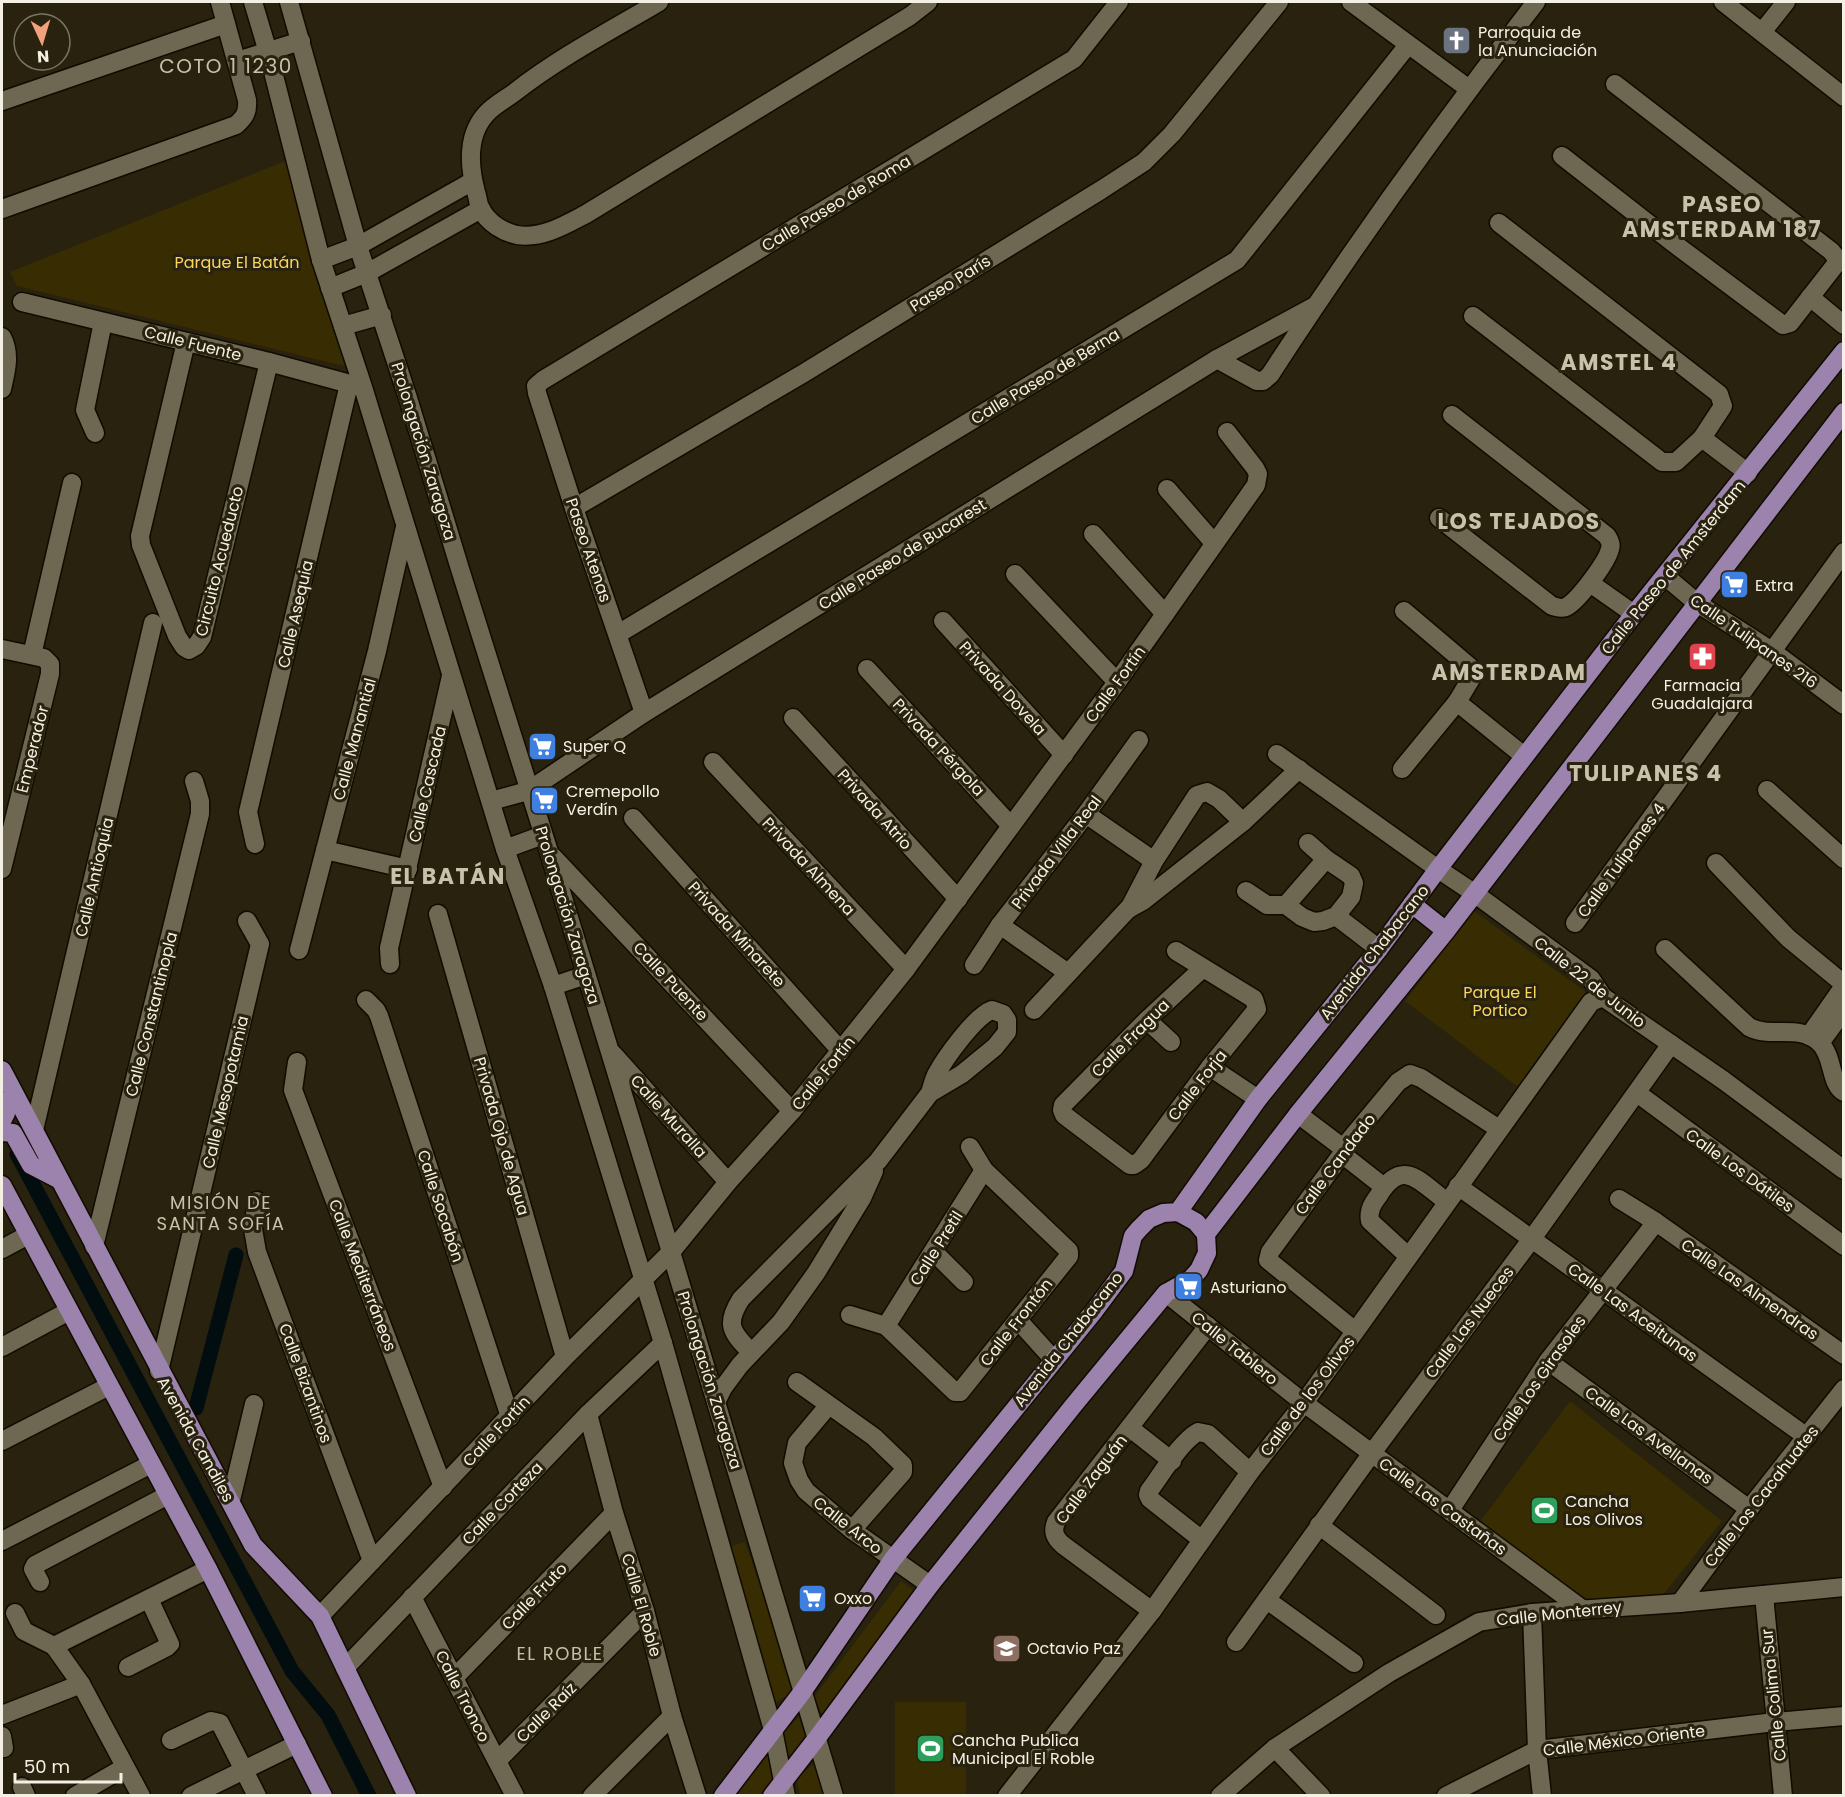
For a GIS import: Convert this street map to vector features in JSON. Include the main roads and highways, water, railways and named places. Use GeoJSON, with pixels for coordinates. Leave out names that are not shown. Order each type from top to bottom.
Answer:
{"type":"FeatureCollection","features":[{"type":"Feature","properties":{"kind":"main road","name":"Calle Paseo de Amsterdam"},"geometry":{"type":"LineString","coordinates":[[1438,869],[1634,614],[1844,351]]}},
{"type":"Feature","properties":{"kind":"main road"},"geometry":{"type":"LineString","coordinates":[[1206,1234],[1298,1114],[1446,931],[1844,412]]}},
{"type":"Feature","properties":{"kind":"main road","name":"Avenida Chabacano"},"geometry":{"type":"LineString","coordinates":[[723,1796],[803,1691],[892,1559],[1095,1310],[1124,1271],[1133,1236],[1149,1219],[1163,1213],[1178,1212],[1258,1099],[1379,949],[1438,869]]}},
{"type":"Feature","properties":{"kind":"main road"},"geometry":{"type":"LineString","coordinates":[[1412,904],[1446,931]]}},
{"type":"Feature","properties":{"kind":"main road","name":"Avenida Candiles"},"geometry":{"type":"LineString","coordinates":[[2,1070],[159,1371],[231,1500],[253,1545],[320,1616],[406,1796]]}},
{"type":"Feature","properties":{"kind":"main road"},"geometry":{"type":"LineString","coordinates":[[2,1101],[6,1113],[2,1121]]}},
{"type":"Feature","properties":{"kind":"main road"},"geometry":{"type":"LineString","coordinates":[[2,1132],[13,1132],[32,1165],[58,1179]]}},
{"type":"Feature","properties":{"kind":"main road"},"geometry":{"type":"LineString","coordinates":[[2,1185],[208,1569],[323,1796]]}},
{"type":"Feature","properties":{"kind":"main road"},"geometry":{"type":"LineString","coordinates":[[780,1791],[930,1585],[1166,1293],[1191,1279],[1199,1270],[1207,1253],[1206,1234],[1196,1222],[1178,1212]]}},
{"type":"Feature","properties":{"kind":"waterway"},"geometry":{"type":"LineString","coordinates":[[17,1154],[292,1671],[328,1715],[369,1796]]}},
{"type":"Feature","properties":{"kind":"waterway"},"geometry":{"type":"LineString","coordinates":[[196,1408],[236,1255]]}},
{"type":"Feature","properties":{"kind":"place","name":"Parroquia de la Anunciación"},"geometry":{"type":"Point","coordinates":[1457,41]}},
{"type":"Feature","properties":{"kind":"place","name":"Extra"},"geometry":{"type":"Point","coordinates":[1734,585]}},
{"type":"Feature","properties":{"kind":"place","name":"Farmacia Guadalajara"},"geometry":{"type":"Point","coordinates":[1702,657]}},
{"type":"Feature","properties":{"kind":"place","name":"Super Q"},"geometry":{"type":"Point","coordinates":[542,746]}},
{"type":"Feature","properties":{"kind":"place","name":"Cremepollo Verdín"},"geometry":{"type":"Point","coordinates":[545,800]}},
{"type":"Feature","properties":{"kind":"place","name":"Asturiano"},"geometry":{"type":"Point","coordinates":[1189,1287]}},
{"type":"Feature","properties":{"kind":"place","name":"Cancha Los Olivos"},"geometry":{"type":"Point","coordinates":[1544,1510]}},
{"type":"Feature","properties":{"kind":"place","name":"Oxxo"},"geometry":{"type":"Point","coordinates":[813,1598]}},
{"type":"Feature","properties":{"kind":"place","name":"Octavio Paz"},"geometry":{"type":"Point","coordinates":[1006,1648]}},
{"type":"Feature","properties":{"kind":"place","name":"Cancha Publica Municipal El Roble"},"geometry":{"type":"Point","coordinates":[931,1749]}},
{"type":"Feature","properties":{"kind":"district","name":"COTO 1 1230"},"geometry":{"type":"Point","coordinates":[226,66]}},
{"type":"Feature","properties":{"kind":"district","name":"PASEO AMSTERDAM 187"},"geometry":{"type":"Point","coordinates":[1722,216]}},
{"type":"Feature","properties":{"kind":"district","name":"AMSTEL 4"},"geometry":{"type":"Point","coordinates":[1619,362]}},
{"type":"Feature","properties":{"kind":"district","name":"LOS TEJADOS"},"geometry":{"type":"Point","coordinates":[1519,521]}},
{"type":"Feature","properties":{"kind":"district","name":"AMSTERDAM"},"geometry":{"type":"Point","coordinates":[1509,672]}},
{"type":"Feature","properties":{"kind":"district","name":"TULIPANES 4"},"geometry":{"type":"Point","coordinates":[1646,773]}},
{"type":"Feature","properties":{"kind":"district","name":"EL BATÁN"},"geometry":{"type":"Point","coordinates":[448,876]}},
{"type":"Feature","properties":{"kind":"district","name":"MISIÓN DE SANTA SOFÍA"},"geometry":{"type":"Point","coordinates":[221,1213]}},
{"type":"Feature","properties":{"kind":"district","name":"EL ROBLE"},"geometry":{"type":"Point","coordinates":[560,1654]}},
{"type":"Feature","properties":{"kind":"park label","name":"Parque El Batán"},"geometry":{"type":"Point","coordinates":[237,262]}},
{"type":"Feature","properties":{"kind":"park label","name":"Parque El Portico"},"geometry":{"type":"Point","coordinates":[1500,1001]}}]}
